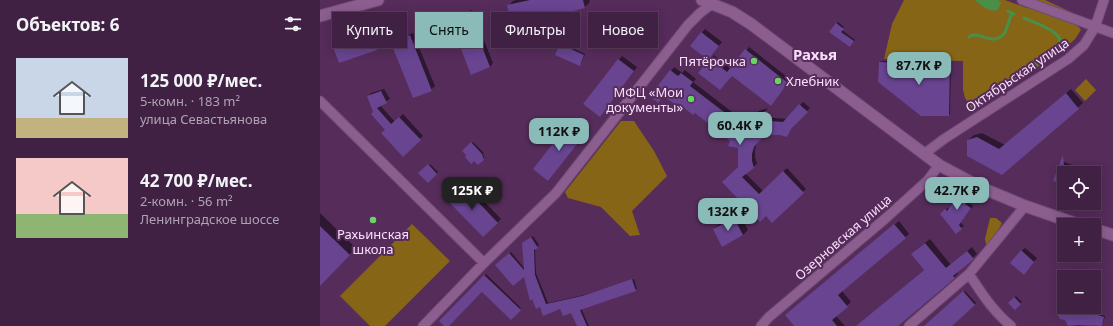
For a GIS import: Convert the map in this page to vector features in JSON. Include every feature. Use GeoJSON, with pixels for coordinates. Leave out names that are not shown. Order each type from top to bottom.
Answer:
{"type":"FeatureCollection","features":[{"type":"Feature","properties":{"kind":"street"},"geometry":{"type":"LineString","coordinates":[[320,16],[378,0]]}},
{"type":"Feature","properties":{"kind":"street"},"geometry":{"type":"LineString","coordinates":[[1022,0],[1113,33]]}},
{"type":"Feature","properties":{"kind":"street","name":"Октябрьская улица"},"geometry":{"type":"LineString","coordinates":[[924,154],[944,139],[1068,59],[1084,45],[1095,27],[1104,0]]}},
{"type":"Feature","properties":{"kind":"street"},"geometry":{"type":"LineString","coordinates":[[423,326],[484,263],[556,193],[688,26],[700,13],[707,2],[732,12],[751,24],[939,165],[982,188],[1025,206],[1060,218]]}},
{"type":"Feature","properties":{"kind":"street"},"geometry":{"type":"LineString","coordinates":[[320,101],[484,263]]}},
{"type":"Feature","properties":{"kind":"street","name":"Озерновская улица"},"geometry":{"type":"LineString","coordinates":[[761,326],[769,317],[886,218],[928,180],[939,165]]}},
{"type":"Feature","properties":{"kind":"street"},"geometry":{"type":"LineString","coordinates":[[909,326],[970,274],[1025,206]]}},
{"type":"Feature","properties":{"kind":"street"},"geometry":{"type":"LineString","coordinates":[[1101,231],[1113,235]]}},
{"type":"Feature","properties":{"kind":"street"},"geometry":{"type":"LineString","coordinates":[[970,274],[984,297],[997,314],[1011,326]]}},
{"type":"Feature","properties":{"kind":"shaded area"},"geometry":{"type":"Polygon","coordinates":[[[904,0],[1005,0],[1027,8],[1030,0],[1045,0],[1073,13],[1077,26],[1081,30],[1075,39],[1061,52],[972,109],[965,98],[963,90],[963,61],[884,59],[892,24],[904,0]]]}},
{"type":"Feature","properties":{"kind":"shaded area"},"geometry":{"type":"Polygon","coordinates":[[[975,0],[998,0],[1001,3],[998,10],[991,10],[975,0]]]}},
{"type":"Feature","properties":{"kind":"shaded area"},"geometry":{"type":"Polygon","coordinates":[[[1086,79],[1096,90],[1085,101],[1075,90],[1086,79]]]}},
{"type":"Feature","properties":{"kind":"shaded area"},"geometry":{"type":"Polygon","coordinates":[[[621,121],[634,121],[654,151],[667,176],[632,211],[640,235],[630,236],[601,207],[568,198],[565,192],[621,121]]]}},
{"type":"Feature","properties":{"kind":"shaded area"},"geometry":{"type":"Polygon","coordinates":[[[990,218],[996,218],[1002,223],[987,249],[985,239],[990,218]]]}},
{"type":"Feature","properties":{"kind":"shaded area"},"geometry":{"type":"Polygon","coordinates":[[[412,224],[450,261],[385,326],[370,326],[340,296],[412,224]]]}},
{"type":"Feature","properties":{"kind":"building"},"geometry":{"type":"Polygon","coordinates":[[[530,0],[583,0],[585,8],[569,12],[509,12],[507,5],[530,0]]]}},
{"type":"Feature","properties":{"kind":"building"},"geometry":{"type":"Polygon","coordinates":[[[836,23],[844,29],[841,32],[854,41],[850,47],[829,32],[836,23]]]}},
{"type":"Feature","properties":{"kind":"building"},"geometry":{"type":"Polygon","coordinates":[[[701,32],[719,46],[708,60],[690,46],[701,32]]]}},
{"type":"Feature","properties":{"kind":"building"},"geometry":{"type":"Polygon","coordinates":[[[410,35],[432,91],[413,98],[393,48],[407,48],[407,36],[410,35]]]}},
{"type":"Feature","properties":{"kind":"building"},"geometry":{"type":"Polygon","coordinates":[[[333,48],[376,48],[377,50],[339,63],[333,48]]]}},
{"type":"Feature","properties":{"kind":"building"},"geometry":{"type":"Polygon","coordinates":[[[461,48],[483,48],[490,67],[471,75],[461,48]]]}},
{"type":"Feature","properties":{"kind":"building"},"geometry":{"type":"Polygon","coordinates":[[[558,48],[569,48],[584,55],[580,66],[555,55],[558,48]]]}},
{"type":"Feature","properties":{"kind":"building"},"geometry":{"type":"Polygon","coordinates":[[[745,49],[788,83],[771,106],[732,76],[720,90],[698,73],[710,58],[727,72],[745,49]]]}},
{"type":"Feature","properties":{"kind":"building"},"geometry":{"type":"Polygon","coordinates":[[[618,59],[634,71],[600,117],[583,104],[618,59]]]}},
{"type":"Feature","properties":{"kind":"building"},"geometry":{"type":"Polygon","coordinates":[[[879,62],[950,64],[949,116],[921,116],[878,82],[879,62]]]}},
{"type":"Feature","properties":{"kind":"building"},"geometry":{"type":"Polygon","coordinates":[[[670,70],[678,76],[681,73],[693,82],[690,86],[741,125],[744,121],[755,114],[767,111],[759,120],[783,122],[799,104],[808,112],[792,128],[787,137],[772,135],[759,141],[754,147],[752,154],[754,168],[742,177],[759,194],[783,171],[804,193],[772,223],[766,216],[760,222],[722,182],[738,167],[738,148],[728,146],[730,141],[695,113],[693,115],[678,103],[676,105],[663,96],[658,103],[650,96],[670,70]]]}},
{"type":"Feature","properties":{"kind":"building"},"geometry":{"type":"Polygon","coordinates":[[[381,91],[387,103],[377,108],[391,124],[399,117],[421,140],[403,157],[381,133],[385,130],[371,114],[373,112],[367,96],[381,91]]]}},
{"type":"Feature","properties":{"kind":"building"},"geometry":{"type":"Polygon","coordinates":[[[1066,93],[1079,109],[1002,175],[967,156],[967,140],[977,137],[999,149],[1066,93]]]}},
{"type":"Feature","properties":{"kind":"building"},"geometry":{"type":"Polygon","coordinates":[[[570,122],[585,134],[548,181],[533,169],[570,122]]]}},
{"type":"Feature","properties":{"kind":"building"},"geometry":{"type":"Polygon","coordinates":[[[471,142],[482,154],[484,160],[478,165],[474,161],[471,164],[462,151],[471,142]]]}},
{"type":"Feature","properties":{"kind":"building"},"geometry":{"type":"Polygon","coordinates":[[[1063,155],[1064,166],[1059,166],[1063,155]]]}},
{"type":"Feature","properties":{"kind":"building"},"geometry":{"type":"Polygon","coordinates":[[[428,164],[437,174],[428,183],[418,173],[428,164]]]}},
{"type":"Feature","properties":{"kind":"building"},"geometry":{"type":"Polygon","coordinates":[[[1057,171],[1057,182],[1053,181],[1057,171]]]}},
{"type":"Feature","properties":{"kind":"building"},"geometry":{"type":"Polygon","coordinates":[[[462,185],[498,223],[483,237],[447,200],[462,185]]]}},
{"type":"Feature","properties":{"kind":"building"},"geometry":{"type":"Polygon","coordinates":[[[966,187],[972,191],[966,200],[968,201],[965,204],[971,208],[959,225],[962,229],[956,234],[940,214],[945,209],[947,211],[966,187]]]}},
{"type":"Feature","properties":{"kind":"building"},"geometry":{"type":"Polygon","coordinates":[[[734,218],[743,235],[722,247],[713,229],[734,218]]]}},
{"type":"Feature","properties":{"kind":"building"},"geometry":{"type":"Polygon","coordinates":[[[894,224],[906,238],[838,295],[848,307],[832,320],[837,326],[794,326],[785,315],[894,224]]]}},
{"type":"Feature","properties":{"kind":"building"},"geometry":{"type":"Polygon","coordinates":[[[320,226],[350,255],[320,286],[320,226]]]}},
{"type":"Feature","properties":{"kind":"building"},"geometry":{"type":"Polygon","coordinates":[[[531,237],[538,248],[534,250],[535,275],[546,304],[582,296],[632,279],[636,291],[580,310],[587,326],[577,326],[571,313],[563,316],[560,309],[543,316],[540,307],[536,309],[532,299],[530,301],[524,277],[513,286],[495,265],[509,253],[524,270],[522,243],[531,237]]]}},
{"type":"Feature","properties":{"kind":"building"},"geometry":{"type":"Polygon","coordinates":[[[925,243],[946,268],[967,251],[974,259],[953,276],[955,278],[898,326],[856,326],[924,270],[911,254],[925,243]]]}},
{"type":"Feature","properties":{"kind":"building"},"geometry":{"type":"Polygon","coordinates":[[[1021,250],[1034,262],[1024,275],[1010,263],[1021,250]]]}},
{"type":"Feature","properties":{"kind":"building"},"geometry":{"type":"Polygon","coordinates":[[[484,275],[521,310],[511,320],[482,292],[449,326],[444,326],[439,321],[484,275]]]}},
{"type":"Feature","properties":{"kind":"building"},"geometry":{"type":"Polygon","coordinates":[[[963,291],[975,305],[952,326],[924,326],[963,291]]]}},
{"type":"Feature","properties":{"kind":"building"},"geometry":{"type":"Polygon","coordinates":[[[1014,297],[1021,304],[1015,310],[1008,303],[1014,297]]]}},
{"type":"Feature","properties":{"kind":"building"},"geometry":{"type":"Polygon","coordinates":[[[1095,314],[1104,317],[1102,326],[1068,326],[1065,320],[1060,319],[1058,315],[1095,314]]]}},
{"type":"Feature","properties":{"kind":"waterway"},"geometry":{"type":"LineString","coordinates":[[1008,11],[1014,14]]}},
{"type":"Feature","properties":{"kind":"waterway"},"geometry":{"type":"LineString","coordinates":[[969,37],[973,35],[991,39],[1001,37],[1005,32],[1012,13]]}},
{"type":"Feature","properties":{"kind":"waterway"},"geometry":{"type":"LineString","coordinates":[[1024,18],[1050,29],[1059,38],[1060,43],[1052,54],[1031,66]]}},
{"type":"Feature","properties":{"kind":"waterway"},"geometry":{"type":"LineString","coordinates":[[972,105],[1022,72]]}},
{"type":"Feature","properties":{"kind":"place","name":"Пятёрочка"},"geometry":{"type":"Point","coordinates":[754,61]}},
{"type":"Feature","properties":{"kind":"place","name":"Хлебник"},"geometry":{"type":"Point","coordinates":[778,81]}},
{"type":"Feature","properties":{"kind":"place","name":"МФЦ «Мои документы»"},"geometry":{"type":"Point","coordinates":[691,99]}},
{"type":"Feature","properties":{"kind":"place","name":"Рахьинская школа"},"geometry":{"type":"Point","coordinates":[373,220]}},
{"type":"Feature","properties":{"kind":"district","name":"Рахья"},"geometry":{"type":"Point","coordinates":[815,55]}}]}
